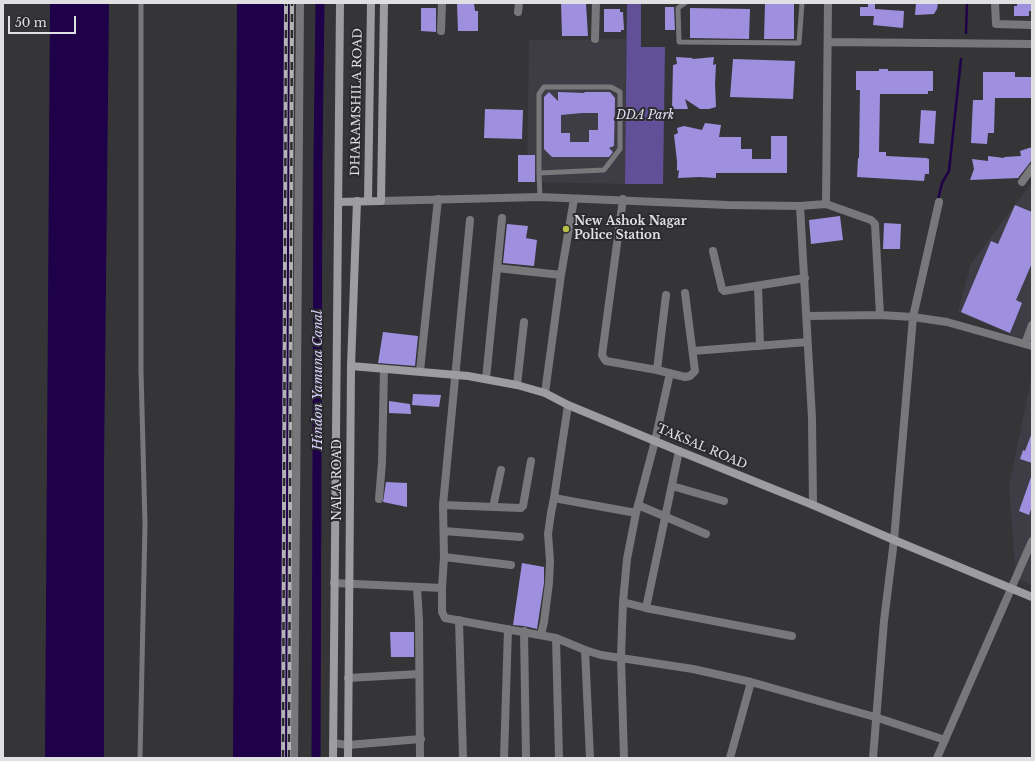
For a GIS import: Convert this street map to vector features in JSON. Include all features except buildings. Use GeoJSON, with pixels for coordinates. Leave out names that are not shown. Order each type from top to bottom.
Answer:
{"type":"FeatureCollection","features":[{"type":"Feature","properties":{"kind":"street"},"geometry":{"type":"LineString","coordinates":[[294,758],[300,3]]}},
{"type":"Feature","properties":{"kind":"street","name":"NALA ROAD"},"geometry":{"type":"LineString","coordinates":[[333,758],[340,3]]}},
{"type":"Feature","properties":{"kind":"street","name":"DHARAMSHILA ROAD"},"geometry":{"type":"LineString","coordinates":[[368,201],[371,3]]}},
{"type":"Feature","properties":{"kind":"street","name":"DHARAMSHILA ROAD"},"geometry":{"type":"LineString","coordinates":[[380,201],[384,3]]}},
{"type":"Feature","properties":{"kind":"street"},"geometry":{"type":"LineString","coordinates":[[441,31],[442,3]]}},
{"type":"Feature","properties":{"kind":"street"},"geometry":{"type":"LineString","coordinates":[[518,12],[519,3]]}},
{"type":"Feature","properties":{"kind":"street"},"geometry":{"type":"LineString","coordinates":[[595,39],[596,3]]}},
{"type":"Feature","properties":{"kind":"street"},"geometry":{"type":"LineString","coordinates":[[826,204],[828,3]]}},
{"type":"Feature","properties":{"kind":"street"},"geometry":{"type":"LineString","coordinates":[[995,3],[996,24],[1032,25]]}},
{"type":"Feature","properties":{"kind":"street"},"geometry":{"type":"LineString","coordinates":[[828,42],[1032,44]]}},
{"type":"Feature","properties":{"kind":"street"},"geometry":{"type":"LineString","coordinates":[[1022,182],[1032,168]]}},
{"type":"Feature","properties":{"kind":"street"},"geometry":{"type":"LineString","coordinates":[[338,202],[540,197],[623,199],[728,205],[800,206],[826,204],[874,221],[876,226],[880,315]]}},
{"type":"Feature","properties":{"kind":"street"},"geometry":{"type":"LineString","coordinates":[[420,371],[438,199]]}},
{"type":"Feature","properties":{"kind":"street"},"geometry":{"type":"LineString","coordinates":[[545,393],[574,199]]}},
{"type":"Feature","properties":{"kind":"street"},"geometry":{"type":"LineString","coordinates":[[623,199],[602,355],[606,361],[657,370],[685,377],[693,374],[695,371],[685,293]]}},
{"type":"Feature","properties":{"kind":"street","name":"NALA ROAD"},"geometry":{"type":"LineString","coordinates":[[348,758],[350,366],[356,201]]}},
{"type":"Feature","properties":{"kind":"street"},"geometry":{"type":"LineString","coordinates":[[872,758],[884,621],[894,540],[913,317],[939,202]]}},
{"type":"Feature","properties":{"kind":"street"},"geometry":{"type":"LineString","coordinates":[[800,206],[812,418],[813,505]]}},
{"type":"Feature","properties":{"kind":"street"},"geometry":{"type":"LineString","coordinates":[[486,379],[502,218]]}},
{"type":"Feature","properties":{"kind":"street"},"geometry":{"type":"LineString","coordinates":[[470,220],[443,505],[444,557],[442,588],[443,614],[445,618],[556,638],[601,655],[693,669],[751,682],[875,717],[945,740]]}},
{"type":"Feature","properties":{"kind":"street"},"geometry":{"type":"LineString","coordinates":[[713,251],[723,290],[725,291],[804,278]]}},
{"type":"Feature","properties":{"kind":"street"},"geometry":{"type":"LineString","coordinates":[[497,268],[562,276]]}},
{"type":"Feature","properties":{"kind":"street"},"geometry":{"type":"LineString","coordinates":[[758,286],[760,346]]}},
{"type":"Feature","properties":{"kind":"street"},"geometry":{"type":"LineString","coordinates":[[657,370],[666,295]]}},
{"type":"Feature","properties":{"kind":"street"},"geometry":{"type":"LineString","coordinates":[[807,316],[880,315],[913,317],[947,322],[1029,345],[1032,325]]}},
{"type":"Feature","properties":{"kind":"street"},"geometry":{"type":"LineString","coordinates":[[517,385],[524,322]]}},
{"type":"Feature","properties":{"kind":"street"},"geometry":{"type":"LineString","coordinates":[[693,351],[807,342]]}},
{"type":"Feature","properties":{"kind":"street","name":"TAKSAL ROAD"},"geometry":{"type":"LineString","coordinates":[[350,366],[420,371],[486,379],[517,385],[545,393],[568,405],[813,505],[1032,597]]}},
{"type":"Feature","properties":{"kind":"street"},"geometry":{"type":"LineString","coordinates":[[379,499],[382,463],[384,369]]}},
{"type":"Feature","properties":{"kind":"street"},"geometry":{"type":"LineString","coordinates":[[624,758],[621,657],[623,602],[627,559],[637,509],[655,441],[670,373]]}},
{"type":"Feature","properties":{"kind":"street"},"geometry":{"type":"LineString","coordinates":[[541,635],[549,583],[550,561],[548,534],[550,513],[554,498],[568,405]]}},
{"type":"Feature","properties":{"kind":"street"},"geometry":{"type":"LineString","coordinates":[[646,608],[679,451]]}},
{"type":"Feature","properties":{"kind":"street"},"geometry":{"type":"LineString","coordinates":[[443,505],[519,508],[523,506],[531,461]]}},
{"type":"Feature","properties":{"kind":"street"},"geometry":{"type":"LineString","coordinates":[[492,507],[501,470]]}},
{"type":"Feature","properties":{"kind":"street"},"geometry":{"type":"LineString","coordinates":[[672,486],[724,501]]}},
{"type":"Feature","properties":{"kind":"street"},"geometry":{"type":"LineString","coordinates":[[554,498],[637,509],[666,516],[706,534]]}},
{"type":"Feature","properties":{"kind":"street"},"geometry":{"type":"LineString","coordinates":[[444,531],[520,537]]}},
{"type":"Feature","properties":{"kind":"street"},"geometry":{"type":"LineString","coordinates":[[334,539],[350,540]]}},
{"type":"Feature","properties":{"kind":"street"},"geometry":{"type":"LineString","coordinates":[[937,758],[1032,541]]}},
{"type":"Feature","properties":{"kind":"street"},"geometry":{"type":"LineString","coordinates":[[444,557],[511,565]]}},
{"type":"Feature","properties":{"kind":"street"},"geometry":{"type":"LineString","coordinates":[[334,583],[442,588]]}},
{"type":"Feature","properties":{"kind":"street"},"geometry":{"type":"LineString","coordinates":[[417,587],[419,620],[420,758]]}},
{"type":"Feature","properties":{"kind":"street"},"geometry":{"type":"LineString","coordinates":[[623,602],[646,608],[792,636]]}},
{"type":"Feature","properties":{"kind":"street"},"geometry":{"type":"LineString","coordinates":[[459,620],[463,758]]}},
{"type":"Feature","properties":{"kind":"street"},"geometry":{"type":"LineString","coordinates":[[504,758],[508,629]]}},
{"type":"Feature","properties":{"kind":"street"},"geometry":{"type":"LineString","coordinates":[[524,632],[526,758]]}},
{"type":"Feature","properties":{"kind":"street"},"geometry":{"type":"LineString","coordinates":[[556,638],[559,758]]}},
{"type":"Feature","properties":{"kind":"street"},"geometry":{"type":"LineString","coordinates":[[585,650],[590,758]]}},
{"type":"Feature","properties":{"kind":"street"},"geometry":{"type":"LineString","coordinates":[[348,678],[419,674]]}},
{"type":"Feature","properties":{"kind":"street"},"geometry":{"type":"LineString","coordinates":[[730,758],[751,682]]}},
{"type":"Feature","properties":{"kind":"street"},"geometry":{"type":"LineString","coordinates":[[333,742],[348,745],[421,740]]}},
{"type":"Feature","properties":{"kind":"lane"},"geometry":{"type":"LineString","coordinates":[[140,758],[145,524],[141,371],[141,3]]}},
{"type":"Feature","properties":{"kind":"lane"},"geometry":{"type":"LineString","coordinates":[[685,3],[678,8],[679,42],[792,43],[799,43],[802,3]]}},
{"type":"Feature","properties":{"kind":"lane"},"geometry":{"type":"LineString","coordinates":[[539,172],[604,170],[620,149],[620,92],[611,87],[544,87],[539,94],[539,172],[540,197]]}},
{"type":"Feature","properties":{"kind":"shaded area"},"geometry":{"type":"Polygon","coordinates":[[[50,3],[109,3],[104,466],[104,758],[45,758],[50,3]]]}},
{"type":"Feature","properties":{"kind":"shaded area"},"geometry":{"type":"Polygon","coordinates":[[[237,3],[289,3],[289,758],[233,758],[237,3]]]}},
{"type":"Feature","properties":{"kind":"shaded area"},"geometry":{"type":"Polygon","coordinates":[[[626,39],[625,184],[527,182],[529,40],[626,39]]]}},
{"type":"Feature","properties":{"kind":"shaded area"},"geometry":{"type":"Polygon","coordinates":[[[1032,182],[1032,344],[958,312],[971,263],[1032,182]]]}},
{"type":"Feature","properties":{"kind":"shaded area"},"geometry":{"type":"Polygon","coordinates":[[[1032,375],[1032,585],[1016,578],[1009,486],[1032,375]]]}},
{"type":"Feature","properties":{"kind":"green space","name":"DDA Park"},"geometry":{"type":"Polygon","coordinates":[[[627,3],[641,3],[641,47],[665,47],[663,184],[625,184],[627,3]]]}},
{"type":"Feature","properties":{"kind":"waterway","name":"Hindon Yamuna Canal"},"geometry":{"type":"LineString","coordinates":[[316,758],[320,3]]}},
{"type":"Feature","properties":{"kind":"waterway"},"geometry":{"type":"LineString","coordinates":[[966,33],[967,3]]}},
{"type":"Feature","properties":{"kind":"waterway"},"geometry":{"type":"LineString","coordinates":[[938,200],[942,183],[949,171],[961,59]]}},
{"type":"Feature","properties":{"kind":"railway"},"geometry":{"type":"LineString","coordinates":[[283,758],[286,3]]}},
{"type":"Feature","properties":{"kind":"railway"},"geometry":{"type":"LineString","coordinates":[[289,758],[292,3]]}},
{"type":"Feature","properties":{"kind":"place","name":"New Ashok Nagar Police Station"},"geometry":{"type":"Point","coordinates":[566,229]}}]}
